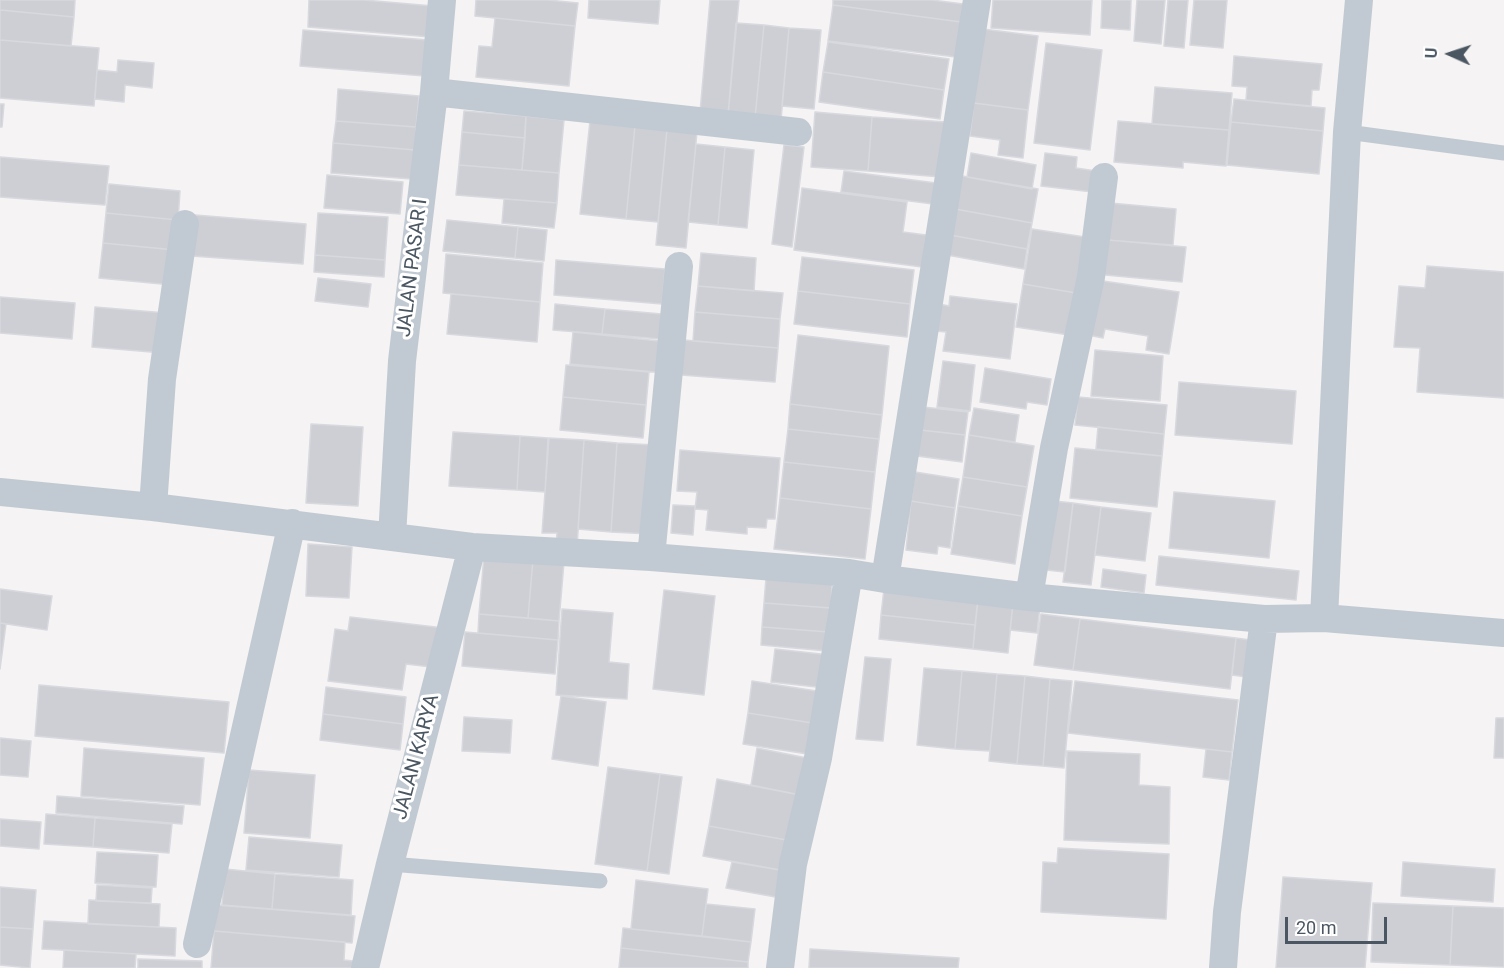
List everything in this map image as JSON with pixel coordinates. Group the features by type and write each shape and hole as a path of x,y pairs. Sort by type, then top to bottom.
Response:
{"street":[{"name":"JALAN PASAR I","path":"392,537 402,361 434,92 442,0"},
{"path":"885,579 977,0"},
{"path":"1324,618 1347,132 1359,0"},
{"path":"434,92 798,132"},
{"path":"1029,597 1054,448 1091,277 1104,177"},
{"path":"153,507 162,379 185,224"},
{"path":"651,556 679,266"},
{"path":"0,492 153,507 472,547 651,556 849,573 1029,597 1264,620 1324,618 1504,633"},
{"path":"197,944 292,524"},
{"name":"JALAN KARYA","path":"365,968 472,547"},
{"path":"780,968 793,864 818,758 849,573"},
{"path":"1223,968 1227,912 1264,620"}],"lane":[{"path":"1347,132 1504,153"},
{"path":"390,864 600,881"}],"building":[{"path":"0,0 75,0 74,17 0,10"},
{"path":"309,0 364,0 433,6 431,37 308,27"},
{"path":"476,0 548,0 578,3 575,26 475,16"},
{"path":"589,0 660,0 658,24 588,18"},
{"path":"710,0 739,0 728,115 700,112"},
{"path":"833,0 932,0 963,4 961,22 833,5"},
{"path":"993,0 1092,0 1090,35 991,28"},
{"path":"1102,0 1131,0 1130,30 1101,28"},
{"path":"1137,0 1165,0 1161,44 1134,41"},
{"path":"1168,0 1188,0 1184,48 1164,46"},
{"path":"1194,0 1227,0 1223,48 1190,45"},
{"path":"833,5 961,22 956,57 828,41"},
{"path":"0,10 74,17 71,46 0,40"},
{"path":"495,18 575,26 569,86 476,77 479,46 492,47"},
{"path":"736,23 764,25 755,118 728,115"},
{"path":"764,25 789,28 781,120 755,118"},
{"path":"789,28 821,30 814,109 782,106"},
{"path":"983,29 1038,36 1028,110 974,103"},
{"path":"303,30 428,40 425,76 300,66"},
{"path":"0,40 99,48 94,106 0,98"},
{"path":"828,42 949,59 944,90 823,72"},
{"path":"1046,43 1102,50 1090,150 1034,143"},
{"path":"1234,56 1322,64 1319,90 1312,90 1311,106 1246,100 1247,87 1232,86"},
{"path":"118,60 154,63 152,88 125,85 124,102 95,99 97,70 117,72"},
{"path":"823,72 944,90 940,119 819,102"},
{"path":"1155,87 1232,93 1229,130 1152,124"},
{"path":"338,89 419,96 416,127 336,121"},
{"path":"1234,99 1325,108 1323,131 1231,122"},
{"path":"974,103 1028,110 1023,158 998,155 1000,140 970,136"},
{"path":"0,104 4,104 2,127 0,127"},
{"path":"464,111 526,116 525,138 462,132"},
{"path":"815,112 872,117 868,171 811,167"},
{"path":"526,116 564,120 559,173 522,170"},
{"path":"872,117 946,122 941,177 868,171"},
{"path":"336,121 416,127 415,150 333,143"},
{"path":"590,121 635,126 626,219 580,214"},
{"path":"1118,121 1229,130 1226,166 1183,162 1183,168 1114,162"},
{"path":"1231,122 1323,131 1319,174 1227,165"},
{"path":"635,126 667,129 658,222 626,219"},
{"path":"667,129 697,132 686,248 656,245"},
{"path":"462,132 525,138 522,170 459,165"},
{"path":"333,143 415,150 412,179 331,173"},
{"path":"696,144 725,147 718,225 688,222"},
{"path":"784,145 804,147 792,247 772,244"},
{"path":"725,147 754,150 747,228 718,225"},
{"path":"971,153 1036,165 1032,189 967,177"},
{"path":"1045,153 1077,157 1076,168 1096,171 1093,192 1041,186"},
{"path":"0,157 109,166 105,205 0,197"},
{"path":"459,165 559,173 557,203 456,195"},
{"path":"844,171 936,183 933,204 841,192"},
{"path":"327,175 403,182 400,214 324,208"},
{"path":"962,176 1038,189 1032,223 955,209"},
{"path":"109,184 180,191 178,220 106,213"},
{"path":"802,188 907,202 903,232 926,235 922,267 794,250"},
{"path":"504,199 557,203 554,228 502,223"},
{"path":"1110,203 1176,209 1173,245 1107,240"},
{"path":"955,209 1032,223 1027,249 950,235"},
{"path":"106,213 178,220 175,250 103,243"},
{"path":"318,213 388,217 385,260 315,255"},
{"path":"195,215 306,224 303,264 192,256"},
{"path":"447,220 518,227 515,258 443,251"},
{"path":"518,227 547,230 544,261 515,258"},
{"path":"1032,229 1085,237 1076,293 1023,284"},
{"path":"950,235 1027,249 1024,269 947,255"},
{"path":"1097,239 1186,247 1182,282 1094,274"},
{"path":"103,243 175,250 172,285 99,278"},
{"path":"701,253 756,258 754,291 698,286"},
{"path":"446,254 543,263 540,302 443,293"},
{"path":"315,255 385,260 384,277 314,272"},
{"path":"802,257 914,270 910,304 798,291"},
{"path":"556,260 665,269 662,304 554,295"},
{"path":"1427,266 1504,272 1504,398 1417,392 1420,348 1394,347 1399,286 1425,288"},
{"path":"318,278 371,284 368,307 315,301"},
{"path":"1096,280 1179,292 1169,354 1146,350 1148,336 1105,329 1103,338 1088,335"},
{"path":"1023,284 1076,293 1069,335 1016,327"},
{"path":"698,286 783,293 780,319 695,312"},
{"path":"798,291 910,304 907,337 794,324"},
{"path":"451,294 540,302 537,342 447,334"},
{"path":"950,296 1017,304 1010,359 943,351 946,332 936,331 939,304 949,306"},
{"path":"0,297 75,303 72,339 0,333"},
{"path":"555,304 605,309 602,334 553,330"},
{"path":"95,307 166,313 163,353 92,347"},
{"path":"605,309 673,315 671,340 602,334"},
{"path":"695,312 780,319 778,348 693,341"},
{"path":"573,332 669,342 665,373 570,364"},
{"path":"798,335 889,346 882,415 790,404"},
{"path":"684,340 778,348 775,382 681,375"},
{"path":"1095,350 1163,356 1160,401 1091,396"},
{"path":"943,361 975,365 970,411 937,407"},
{"path":"566,365 649,372 646,405 563,397"},
{"path":"985,368 1051,379 1047,405 1027,402 1026,409 980,402"},
{"path":"1179,382 1296,391 1292,444 1175,435"},
{"path":"563,397 646,405 643,438 560,430"},
{"path":"1078,397 1167,405 1164,434 1075,425"},
{"path":"790,404 882,415 879,439 788,429"},
{"path":"923,407 968,412 965,435 920,430"},
{"path":"974,408 1019,415 1015,442 969,435"},
{"path":"311,424 363,427 358,506 306,503"},
{"path":"1098,427 1164,434 1162,456 1096,449"},
{"path":"788,429 879,439 875,472 784,462"},
{"path":"920,430 965,435 962,462 917,456"},
{"path":"453,432 520,436 517,490 449,486"},
{"path":"969,435 1034,446 1027,487 963,477"},
{"path":"520,436 548,438 545,492 517,490"},
{"path":"549,438 584,440 577,547 556,546 557,533 542,533"},
{"path":"584,440 617,443 611,532 578,529"},
{"path":"617,443 655,445 650,534 611,532"},
{"path":"1075,448 1162,456 1157,507 1070,498"},
{"path":"680,450 780,458 775,519 767,519 766,528 747,527 747,534 706,530 708,510 695,509 697,492 677,491"},
{"path":"784,462 875,472 871,509 780,498"},
{"path":"915,472 959,479 955,508 911,501"},
{"path":"963,477 1027,487 1022,516 958,506"},
{"path":"1174,492 1275,501 1269,558 1169,548"},
{"path":"780,498 871,509 865,559 774,549"},
{"path":"1045,500 1073,503 1065,572 1037,569"},
{"path":"911,501 955,508 950,548 938,546 937,554 906,550"},
{"path":"1073,503 1101,507 1091,585 1063,582"},
{"path":"673,505 695,506 693,535 671,533"},
{"path":"958,506 1022,516 1015,564 951,554"},
{"path":"1101,507 1151,513 1145,561 1095,555"},
{"path":"308,544 352,547 349,598 306,596"},
{"path":"484,556 533,559 528,618 479,614"},
{"path":"1159,556 1299,571 1296,600 1156,585"},
{"path":"533,559 564,562 559,621 528,618"},
{"path":"1103,569 1146,575 1144,593 1101,587"},
{"path":"766,578 832,583 831,608 764,603"},
{"path":"0,589 52,596 47,630 0,623"},
{"path":"884,589 978,599 975,625 881,615"},
{"path":"664,590 715,596 704,695 653,689"},
{"path":"978,599 1013,603 1008,653 973,649"},
{"path":"764,603 831,608 829,632 762,627"},
{"path":"1013,603 1040,606 1037,633 1010,630"},
{"path":"562,609 613,613 609,662 629,664 627,699 556,695"},
{"path":"479,614 559,621 558,640 478,633"},
{"path":"1041,614 1080,619 1073,670 1034,665"},
{"path":"881,615 975,625 973,649 879,639"},
{"path":"350,617 444,628 440,668 406,664 402,690 328,681 335,629 348,631"},
{"path":"1080,619 1236,638 1230,689 1073,670"},
{"path":"0,623 6,624 0,669"},
{"path":"762,627 829,632 827,651 761,645"},
{"path":"465,632 558,640 555,674 462,666"},
{"path":"1236,638 1257,641 1253,678 1232,675"},
{"path":"775,649 830,655 826,688 771,682"},
{"path":"865,657 891,659 883,741 856,739"},
{"path":"924,668 962,671 955,749 917,745"},
{"path":"962,671 997,674 990,751 955,749"},
{"path":"997,674 1025,676 1017,764 989,761"},
{"path":"1025,676 1050,679 1043,766 1017,764"},
{"path":"1050,679 1072,681 1064,768 1043,766"},
{"path":"752,681 823,692 819,724 748,713"},
{"path":"1075,681 1238,700 1232,752 1068,733"},
{"path":"39,685 229,702 224,753 35,736"},
{"path":"326,687 406,697 403,724 323,714"},
{"path":"561,696 606,702 598,766 552,759"},
{"path":"748,713 819,724 814,755 743,744"},
{"path":"323,714 403,724 400,750 320,740"},
{"path":"464,717 512,720 510,753 462,751"},
{"path":"1496,718 1504,718 1504,758 1494,758"},
{"path":"0,738 31,741 28,777 0,775"},
{"path":"84,748 204,758 200,805 81,796"},
{"path":"757,748 807,758 800,795 751,785"},
{"path":"1206,749 1232,752 1229,780 1203,777"},
{"path":"1067,751 1140,754 1139,785 1170,787 1169,844 1064,840"},
{"path":"608,767 660,774 647,871 595,864"},
{"path":"249,770 315,775 310,838 244,833"},
{"path":"660,774 682,777 669,874 647,871"},
{"path":"717,779 800,795 792,841 709,826"},
{"path":"57,796 184,806 182,824 56,813"},
{"path":"46,814 95,818 93,847 44,844"},
{"path":"95,818 172,824 169,853 93,847"},
{"path":"0,819 41,822 39,849 0,846"},
{"path":"709,826 792,841 786,871 703,856"},
{"path":"249,837 342,845 339,877 246,870"},
{"path":"1058,848 1169,854 1166,919 1041,912 1043,862 1057,863"},
{"path":"97,852 158,855 156,887 95,883"},
{"path":"732,862 786,871 781,898 726,888"},
{"path":"1403,862 1495,869 1493,902 1401,896"},
{"path":"225,869 275,874 272,909 222,905"},
{"path":"275,874 353,880 351,915 272,909"},
{"path":"1283,877 1372,883 1365,968 1276,968"},
{"path":"636,880 708,889 702,936 631,929"},
{"path":"97,885 152,888 151,903 96,901"},
{"path":"0,887 36,890 33,929 0,927"},
{"path":"89,900 160,904 159,927 88,924"},
{"path":"1373,903 1453,906 1450,965 1371,962"},
{"path":"706,904 755,909 751,942 702,936"},
{"path":"216,905 355,916 352,943 214,931"},
{"path":"1453,906 1504,908 1504,967 1450,965"},
{"path":"44,921 176,928 175,956 42,949"},
{"path":"0,927 33,929 30,968 0,965"},
{"path":"623,928 751,942 748,962 621,948"},
{"path":"214,931 345,942 344,960 353,961 352,968 211,968"},
{"path":"621,948 748,962 748,968 619,968"},
{"path":"810,949 959,958 958,968 809,968"},
{"path":"64,950 136,954 135,968 63,968"},
{"path":"138,959 202,961 202,968 138,968"}]}
